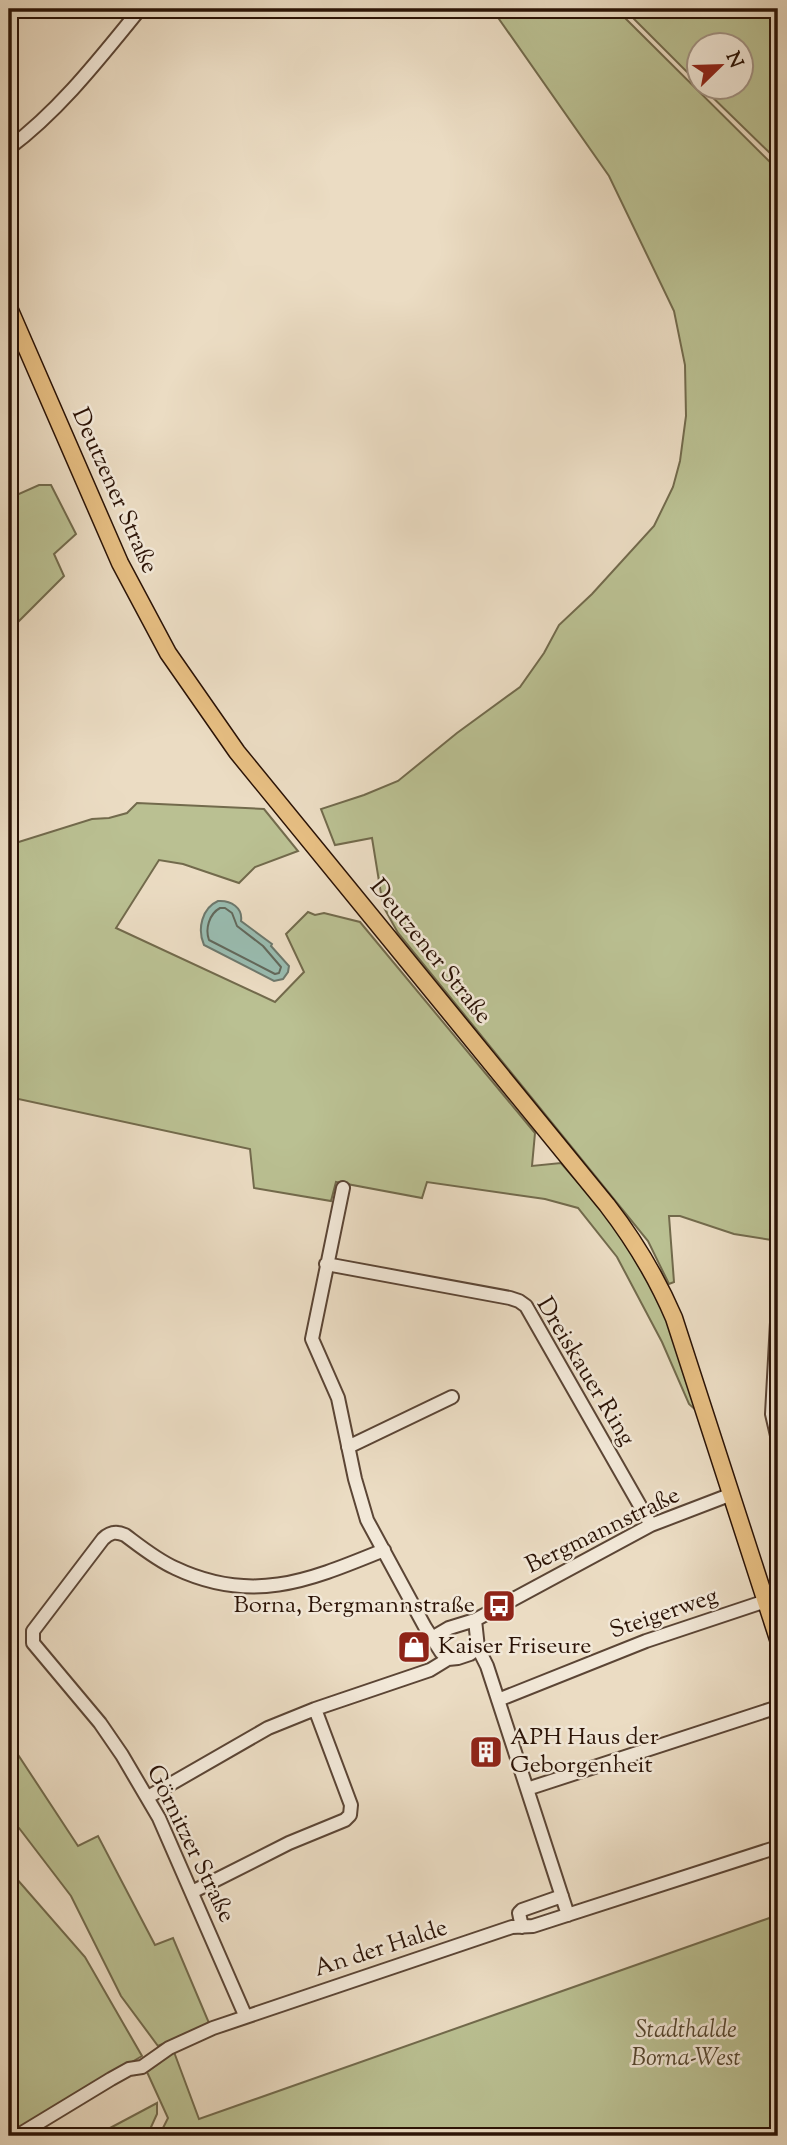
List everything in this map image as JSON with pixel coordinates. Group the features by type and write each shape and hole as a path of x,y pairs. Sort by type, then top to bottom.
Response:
{"main road":[{"name":"Deutzener Straße","path":"9,308 120,563 168,653 237,752 607,1205 640,1251 674,1318 778,1639"}],"street":[{"path":"9,148 60,102 141,9"},
{"path":"343,1188 312,1339 338,1398 363,1511 432,1638 448,1659"},
{"name":"Dreiskauer Ring","path":"326,1264 510,1298 526,1306 651,1525"},
{"path":"778,1304 772,1414 778,1440"},
{"path":"348,1447 452,1397"},
{"name":"Bergmannstraße","path":"432,1638 449,1628 475,1620 651,1525 732,1494"},
{"name":"Görnitzer Straße","path":"245,2015 148,1797 100,1723 33,1643 33,1631 109,1534 120,1534 173,1568 214,1581 250,1587 272,1587 304,1581 384,1550"},
{"name":"Steigerweg","path":"498,1700 646,1642 766,1601"},
{"path":"475,1620 478,1648 498,1700 568,1915"},
{"path":"148,1797 268,1728 430,1670 448,1659 470,1654 478,1648"},
{"path":"527,1788 778,1707"},
{"path":"192,1892 289,1843 345,1820 350,1815 351,1805 315,1709"},
{"name":"An der Halde","path":"17,2136 111,2079 130,2069 142,2067 169,2048 245,2015 501,1931 533,1926 778,1847"},
{"path":"522,1927 519,1916 522,1910 562,1896"}],"green space":[{"path":"492,9 616,9 686,79 686,102 710,102 778,170 778,1241 734,1234 680,1216 669,1216 674,1282 669,1284 648,1241 398,933 383,906 372,838 335,845 321,809 398,781 520,687 544,653 559,625 592,594 654,526 673,487 680,461 686,416 685,365 674,311 609,176"},
{"path":"624,9 778,9 778,161 717,102 756,102 756,32 686,32 686,71"},
{"path":"39,485 51,485 76,534 54,554 64,576 9,631 9,513 16,509 12,497"},
{"path":"137,803 264,809 298,851 255,867 239,883 183,864 159,860 116,928 275,1002 304,972 286,934 308,912 360,922 535,1133 532,1166 561,1163 632,1247 665,1310 699,1413 689,1404 662,1342 617,1257 578,1208 545,1199 427,1182 422,1198 336,1182 331,1201 254,1188 250,1149 9,1097 9,845 92,819 127,813"},
{"path":"9,1741 78,1846 98,1836 155,1945 173,1938 209,2023 158,2046 121,1996 71,1896 19,1828 9,1824"},
{"path":"9,1870 85,1957 142,2056 11,2136 9,2136"},
{"name":"Stadthalde Borna-West","path":"778,1915 778,2136 159,2136 168,2118 147,2072 174,2052 199,2119"},
{"path":"157,2103 157,2114 147,2136 95,2136"}],"water":[{"path":"218,901 235,906 240,912 241,921 272,944 289,966 283,979 274,981 204,945 202,920 208,909"}],"place":[{"name":"Borna, Bergmannstraße","path":"499,1606"},
{"name":"Kaiser Friseure","path":"414,1647"},
{"name":"APH Haus der Geborgenheit","path":"486,1752"}]}
